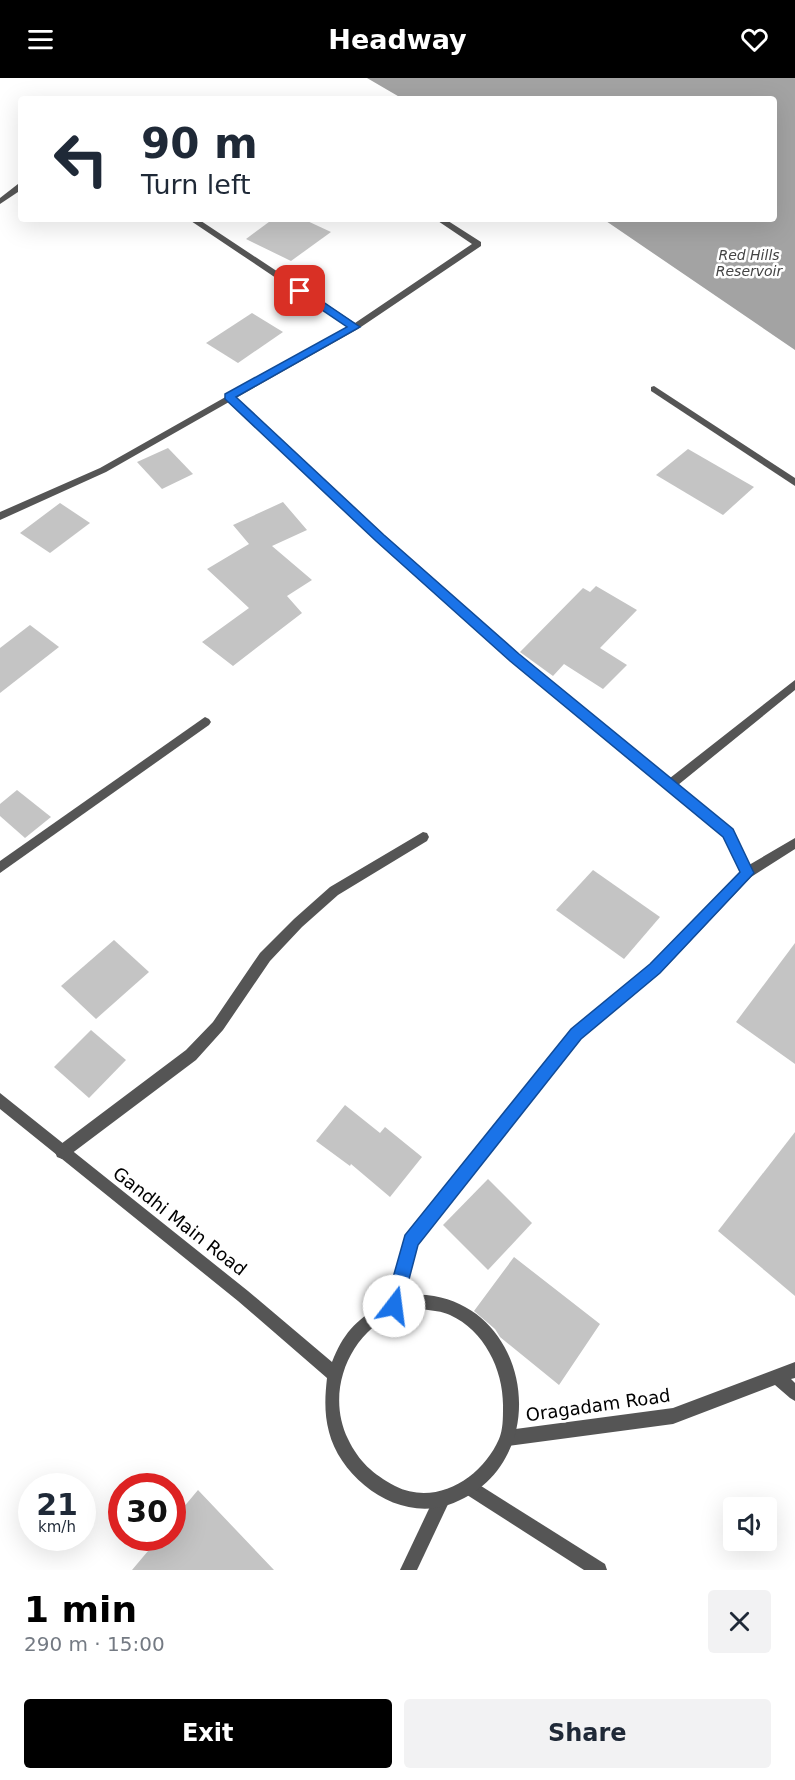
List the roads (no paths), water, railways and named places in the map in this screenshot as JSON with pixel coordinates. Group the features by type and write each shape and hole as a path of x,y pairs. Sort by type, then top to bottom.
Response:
{"street":[{"path":"0,202 18,188"},
{"path":"197,222 355,327"},
{"path":"0,516 103,470 355,327 478,244 444,222"},
{"path":"654,389 795,483"},
{"path":"229,397 380,538 514,657 728,833 747,873"},
{"path":"670,785 795,684"},
{"path":"0,868 205,722"},
{"path":"62,1152 191,1055 218,1026 265,957 305,916 334,891 423,837"},
{"path":"394,1306 411,1241 576,1034 655,969 747,873 795,843"},
{"name":"Gandhi Main Road","path":"0,1100 243,1296 334,1374"},
{"name":"Oragadam Road","path":"423,1302 451,1308 476,1322 496,1345 508,1374 512,1405 508,1438 493,1466 470,1487 442,1500 412,1501 381,1491 356,1470 338,1441 331,1407 334,1374 346,1344 367,1320 394,1306 423,1302"},
{"name":"Oragadam Road","path":"508,1438 673,1416 795,1370"},
{"path":"777,1377 795,1393"},
{"path":"470,1487 599,1570"},
{"path":"408,1570 442,1500"}],"water":[{"name":"Red Hills Reservoir","path":"367,78 795,78 795,350 607,222 777,222 777,96 398,96"}]}
